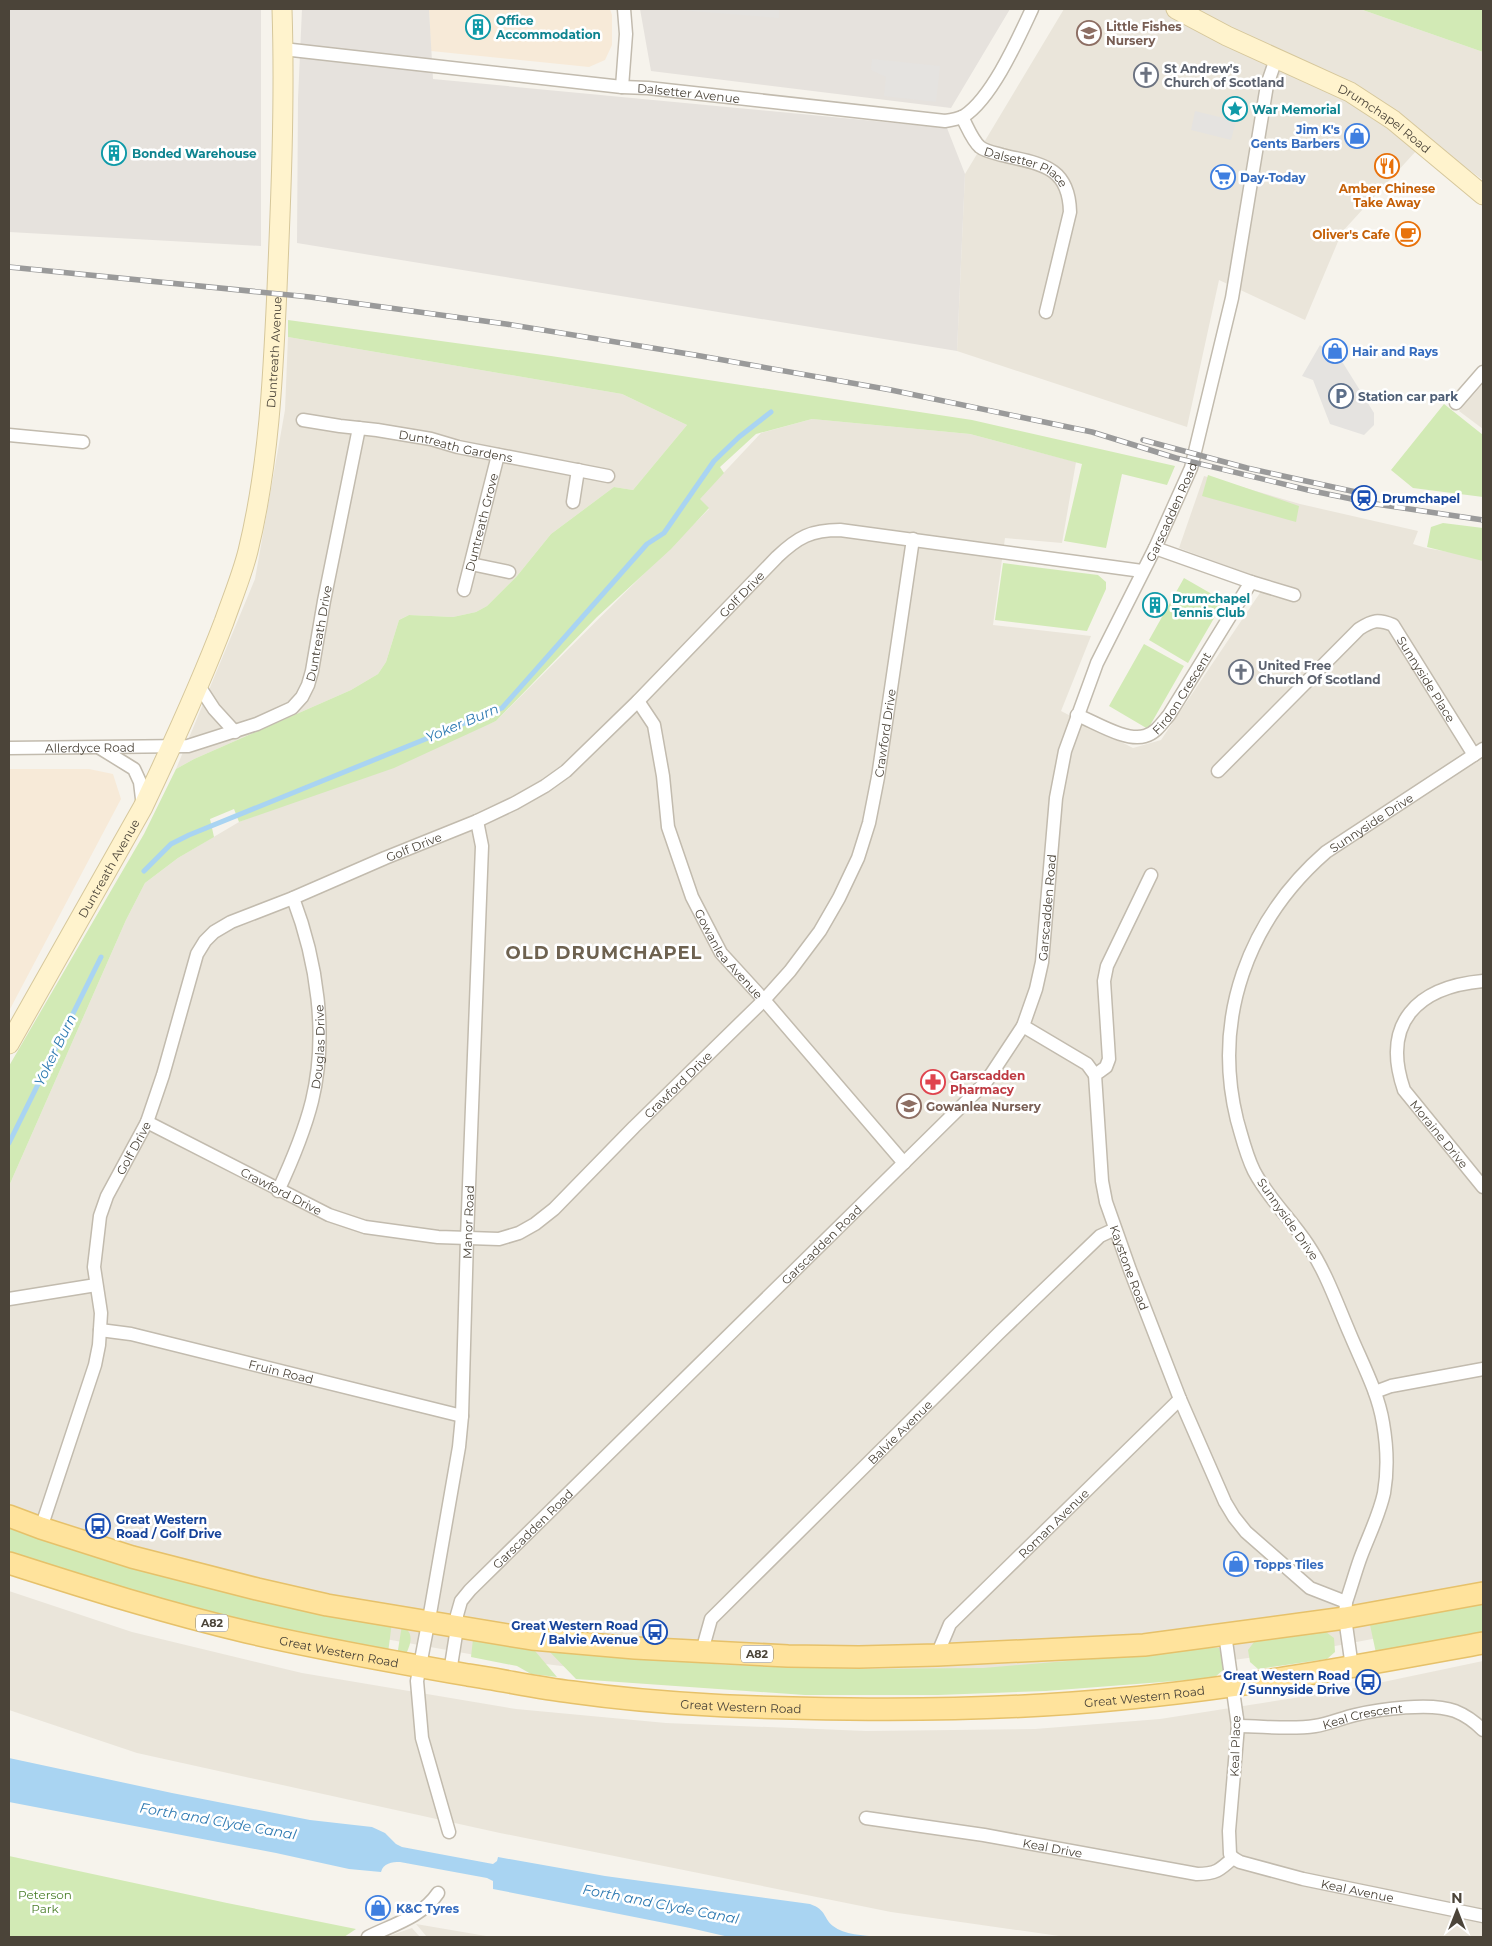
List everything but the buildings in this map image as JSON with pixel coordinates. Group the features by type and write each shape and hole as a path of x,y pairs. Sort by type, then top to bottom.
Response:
{"main road":[{"name":"A82","path":"9,1516 132,1557 327,1605 532,1639 582,1644 788,1656 937,1655 1144,1645 1226,1634 1345,1610 1483,1593"},
{"name":"Great Western Road","path":"9,1563 134,1602 244,1631 317,1647 571,1692 702,1704 772,1708 959,1709 1116,1700 1233,1686 1483,1643"}],"street":[{"name":"Duntreath Avenue","path":"9,1044 143,807 199,686 247,554 260,492 272,386 279,243 283,49 282,9"},
{"path":"622,88 626,34 624,9"},
{"path":"962,117 976,104 1006,63 1032,9"},
{"path":"1176,9 1276,59"},
{"name":"Dalsetter Avenue","path":"283,49 622,88 648,88 945,121 962,117"},
{"name":"Drumchapel Road","path":"1276,59 1350,92 1392,120 1483,195"},
{"name":"Garscadden Road","path":"450,1672 457,1628 456,1616 461,1601 470,1590 986,1082 1023,1026 1036,989 1042,962 1056,798 1065,751 1097,662 1155,548 1191,468 1232,298 1267,85 1276,59"},
{"name":"Dalsetter Place","path":"962,117 980,147 993,153 1043,165 1055,172 1065,185 1070,199 1070,212 1046,312"},
{"path":"1456,403 1483,372"},
{"name":"Duntreath Gardens","path":"303,420 431,439 458,447 608,476"},
{"name":"Duntreath Drive","path":"172,747 188,746 234,732 285,712 292,708 302,697 308,685 359,428"},
{"path":"9,435 83,442"},
{"name":"Duntreath Grove","path":"464,590 498,455"},
{"path":"573,502 578,470"},
{"name":"Golf Drive","path":"41,1528 95,1365 101,1313 94,1267 100,1216 107,1196 147,1122 163,1075 197,954 205,941 214,932 231,922 478,820 515,803 566,771 638,701 783,552 802,536 825,530 840,530 1142,571"},
{"name":"Crawford Drive","path":"147,1122 278,1191 329,1215 365,1227 467,1238 500,1239 520,1233 554,1209 634,1127 764,1000 790,971 820,931 839,898 858,858 869,823 878,777 912,539"},
{"path":"1155,548 1294,595"},
{"path":"471,564 509,572"},
{"name":"Firdon Crescent","path":"1077,715 1122,734 1136,737 1146,736 1158,729 1169,715 1251,582"},
{"name":"Sunnyside Place","path":"1218,771 1359,629 1370,622 1383,621 1393,625 1479,752"},
{"path":"199,686 214,709 234,732"},
{"name":"Gowanlea Avenue","path":"638,701 654,725 663,776 668,827 692,897 721,953 764,1000 904,1163"},
{"name":"Allerdyce Road","path":"9,748 172,747"},
{"path":"100,748 134,768 140,782 143,807"},
{"name":"Sunnyside Drive","path":"1352,1667 1345,1610 1384,1494 1387,1470 1383,1422 1375,1392 1321,1267 1307,1243 1264,1189 1253,1169 1245,1148 1234,1106 1230,1081 1229,1040 1243,970 1262,931 1282,899 1304,872 1326,852 1479,752"},
{"name":"Manor Road","path":"449,1832 422,1738 417,1681 459,1447 462,1416 482,846 478,820"},
{"path":"1023,1026 1087,1064 1095,1075 1106,1066 1109,1059 1104,981 1107,966 1151,875"},
{"name":"Douglas Drive","path":"278,1191 295,1154 312,1099 318,1045 316,986 311,954 293,898"},
{"name":"Moraine Drive","path":"1483,982 1450,987 1433,993 1421,1001 1411,1011 1404,1023 1399,1036 1397,1055 1398,1073 1404,1090 1483,1187"},
{"name":"Kaystone Road","path":"1095,1075 1102,1181 1106,1202 1180,1399 1225,1502 1246,1532 1310,1588 1345,1610"},
{"name":"Balvie Avenue","path":"702,1651 711,1619 1100,1236 1115,1229"},
{"path":"9,1300 96,1285"},
{"name":"Fruin Road","path":"100,1330 131,1334 462,1416"},
{"path":"1375,1392 1390,1386 1483,1369"},
{"name":"Roman Avenue","path":"937,1655 950,1624 1180,1399"},
{"name":"Keal Place","path":"1226,1634 1238,1726 1229,1831 1230,1854 1233,1858"},
{"name":"Keal Crescent","path":"1238,1726 1314,1726 1382,1710 1433,1707 1447,1708 1463,1714 1483,1730"},
{"name":"Keal Drive","path":"866,1818 984,1835 1197,1874 1211,1874 1220,1870 1233,1858"},
{"name":"Keal Avenue","path":"1233,1858 1240,1862 1303,1879 1483,1916"},
{"path":"368,1937 420,1912 432,1902 438,1893"}],"shaded area":[{"name":"Bonded Warehouse","path":"9,9 261,9 261,246 9,232"},
{"path":"302,9 429,9 433,79 947,128 965,174 957,351 297,243 298,99"},
{"path":"429,9 610,9 612,15 612,45 605,60 589,67 431,51"},
{"path":"640,9 1010,9 951,108 651,71"},
{"path":"779,9 779,18 679,10"},
{"path":"1064,9 1360,9 1483,52 1483,180 1427,139 1342,232 1305,320 1219,280 1187,427 957,351 965,174"},
{"path":"872,59 940,66 936,102 884,96 886,77 871,70"},
{"path":"1195,111 1236,121 1231,140 1191,130"},
{"path":"288,337 622,394 687,425 633,490 614,487 551,534 517,576 487,606 476,612 453,617 409,615 399,620 386,662 378,674 351,690 194,759 176,769 255,579 285,410"},
{"name":"Station car park","path":"1320,345 1343,363 1374,413 1374,425 1364,435 1330,424 1313,380 1302,376"},
{"path":"1483,384 1483,429 1459,411"},
{"path":"812,419 970,434 1076,462 1062,543 1005,538 993,625 1091,636 1061,711 1133,748 1161,740 1268,581 1179,548 1204,476 1300,504 1418,531 1413,544 1483,558 1483,1618 1330,1647 1174,1668 609,1672 475,1655 335,1630 9,1540 9,1186 126,920 145,883 178,858 239,822 496,721 709,509 699,499 761,433"},
{"path":"9,769 89,769 113,774 121,799 9,1011"},
{"path":"9,1591 132,1632 302,1673 516,1709 666,1723 866,1731 1035,1729 1160,1719 1345,1690 1483,1661 1483,1937 1066,1937 891,1912 500,1833 137,1753 9,1710"},
{"path":"416,1924 492,1937 427,1937"},
{"path":"412,1928 420,1937 386,1937"}],"green space":[{"path":"1360,9 1483,9 1483,52"},
{"path":"288,320 551,356 972,420 1175,466 1167,485 1122,474 1106,548 1064,541 1082,464 970,434 812,419 756,434 720,467 724,473 700,499 709,508 671,549 597,617 496,721 394,768 239,822 234,809 210,819 214,837 178,858 145,883 126,920 9,1186 9,1066 144,834 176,769 194,759 351,690 378,674 386,662 399,620 409,615 453,617 476,612 487,606 517,576 551,534 614,487 633,490 687,425 622,394 288,337"},
{"path":"1444,404 1483,435 1483,497 1413,488 1391,470"},
{"path":"1208,475 1299,506 1296,522 1202,496"},
{"path":"1443,523 1483,528 1483,561 1427,547 1431,527"},
{"path":"1003,563 1098,575 1106,582 1106,589 1087,631 995,620"},
{"path":"1184,578 1224,601 1188,663 1149,640"},
{"path":"1144,644 1184,666 1148,729 1109,706"},
{"path":"9,1525 392,1622 388,1653 266,1627 137,1594 9,1554"},
{"path":"1483,1604 1483,1632 1376,1653 1370,1625"},
{"path":"402,1625 410,1634 411,1640 407,1652 397,1656"},
{"path":"1326,1632 1334,1638 1335,1652 1327,1659 1258,1669 1250,1662 1248,1650 1254,1642"},
{"path":"473,1639 530,1645 557,1677 531,1674 517,1666 471,1657"},
{"path":"1202,1647 1219,1648 1223,1661 1223,1670 1214,1678 1046,1691 938,1695 805,1695 576,1679 547,1649 726,1665 862,1669 983,1668 1152,1654"},
{"name":"Peterson Park","path":"9,1856 356,1929 344,1937 9,1937"}],"water":[{"name":"Forth and Clyde Canal","path":"9,1758 310,1820 372,1827 385,1833 402,1847 493,1864 497,1861 498,1857 605,1876 810,1904 822,1911 830,1923 838,1929 854,1934 877,1937 729,1937 493,1889 493,1881 487,1878 400,1862 386,1865 381,1872 349,1869 276,1853 9,1802"}],"waterway":[{"name":"Yoker Burn","path":"144,871 171,844 189,835 502,708 647,544 664,533 714,461 739,437 771,412"},
{"name":"Yoker Burn","path":"9,1143 101,957"}],"railway":[{"path":"9,267 310,297 506,324 695,355 891,390 1092,432 1176,458 1308,490 1376,504 1483,520"},
{"path":"1143,440 1247,468 1374,496"}],"place":[{"name":"Office Accommodation","path":"478,27"},
{"name":"Little Fishes Nursery","path":"1089,33"},
{"name":"St Andrew's Church of Scotland","path":"1146,75"},
{"name":"War Memorial","path":"1235,109"},
{"name":"Jim K's Gents Barbers","path":"1357,136"},
{"name":"Bonded Warehouse","path":"114,153"},
{"name":"Amber Chinese Take Away","path":"1387,166"},
{"name":"Day-Today","path":"1223,177"},
{"name":"Oliver's Cafe","path":"1408,234"},
{"name":"Hair and Rays","path":"1335,351"},
{"name":"Station car park","path":"1341,396"},
{"name":"Drumchapel","path":"1364,498"},
{"name":"Drumchapel Tennis Club","path":"1155,605"},
{"name":"United Free Church Of Scotland","path":"1241,672"},
{"name":"Garscadden Pharmacy","path":"933,1082"},
{"name":"Gowanlea Nursery","path":"909,1106"},
{"name":"Great Western Road / Golf Drive","path":"98,1526"},
{"name":"Topps Tiles","path":"1236,1564"},
{"name":"Great Western Road / Balvie Avenue","path":"655,1632"},
{"name":"Great Western Road / Sunnyside Drive","path":"1368,1682"},
{"name":"K&C Tyres","path":"378,1908"}],"district":[{"name":"OLD DRUMCHAPEL","path":"604,953"}]}
